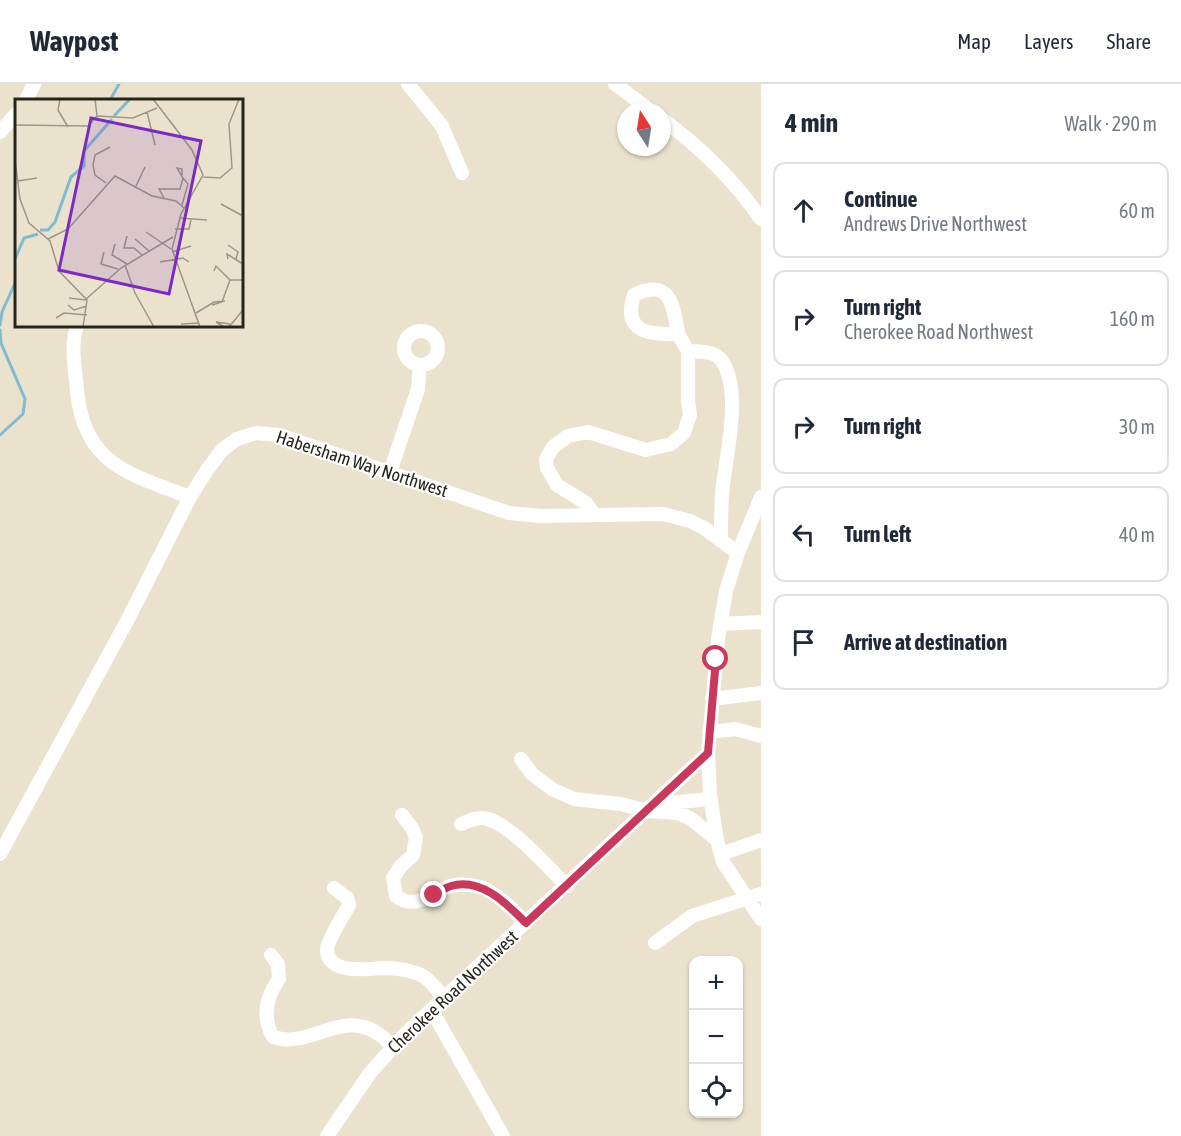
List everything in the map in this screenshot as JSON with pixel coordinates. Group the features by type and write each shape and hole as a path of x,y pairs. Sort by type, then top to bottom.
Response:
{"street":[{"path":"26,99 34,84"},
{"path":"408,84 442,126 462,173"},
{"path":"615,84 639,102"},
{"path":"0,132 15,115"},
{"path":"671,126 709,158 761,219"},
{"path":"78,327 73,346 77,396 82,421 96,447 118,467 137,477 190,497"},
{"path":"594,514 586,503 557,485 547,468 546,459 553,447 568,436 588,432 646,450 671,444 684,433 690,415 688,351 678,334"},
{"path":"688,351 714,353 722,361 732,388 730,443 722,493 721,541"},
{"path":"390,472 418,389 420,365"},
{"name":"Habersham Way Northwest","path":"0,854 127,621 190,497 222,450 237,439 256,433 279,435 509,513 540,516 650,512 676,516 704,528 738,553"},
{"path":"761,497 738,553 726,591 720,624 708,753 710,795 723,862 755,897 761,919"},
{"path":"720,624 761,622"},
{"path":"712,699 761,693"},
{"path":"709,732 735,729 761,736"},
{"name":"Cherokee Road Northwest","path":"327,1136 370,1073 393,1047 431,1009 567,886 708,753"},
{"path":"521,759 532,774 552,789 574,799 621,804 654,804 710,795"},
{"path":"654,804 684,815 717,840"},
{"path":"402,815 416,838 413,855 401,866 393,878 396,896 404,902 416,902 451,886 465,885 486,889 507,904 526,923"},
{"path":"461,824 477,818 488,819 512,834 567,886"},
{"path":"721,854 761,840"},
{"path":"334,888 347,898 349,905 329,941 327,951 331,960 343,968 355,970 387,968 416,973 424,976 444,998"},
{"path":"655,943 692,916 755,897"},
{"path":"271,955 278,964 279,979 270,991 266,1012 273,1037 294,1039 328,1029 359,1025 379,1035 393,1047"},
{"path":"431,1009 503,1136"}],"waterway":[{"path":"111,99 119,84"},
{"path":"0,325 2,312 15,283"},
{"path":"0,330 1,343 25,399 23,414 0,435"}],"route":[{"path":"434,895 451,886 465,885 486,889 507,904 526,923 708,753 716,659"}]}
